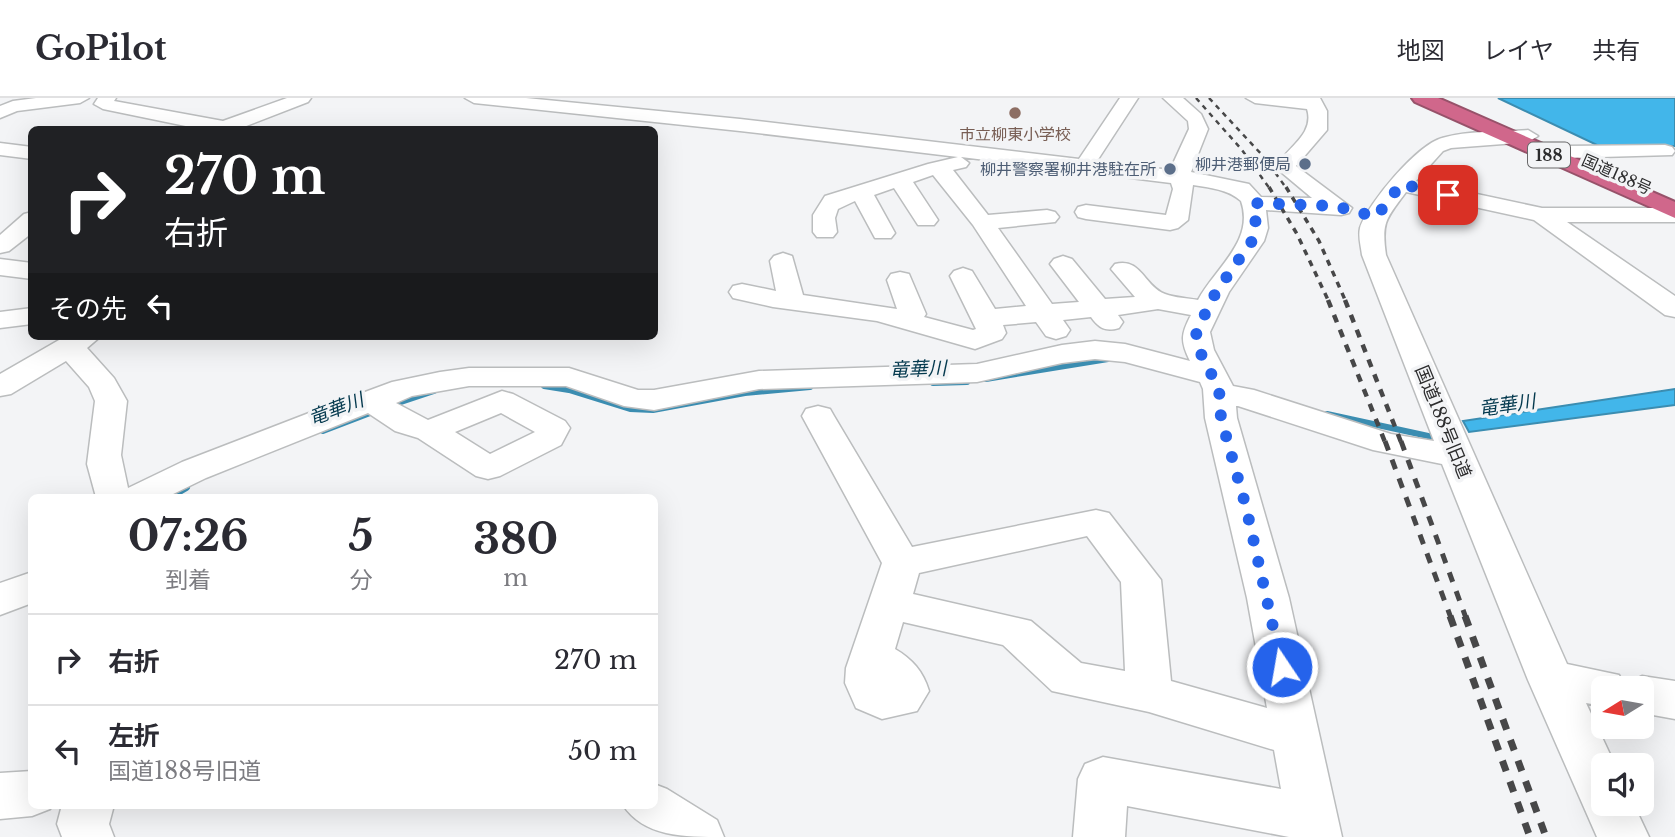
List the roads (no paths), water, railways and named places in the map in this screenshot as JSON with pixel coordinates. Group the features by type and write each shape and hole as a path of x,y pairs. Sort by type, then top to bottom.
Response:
{"highway":[{"name":"国道188号","path":"1422,98 1565,152 1675,200"},
{"name":"国道188号","path":"1443,98 1675,213"}],"street":[{"path":"0,113 13,106 80,98"},
{"path":"107,98 103,104 208,126"},
{"path":"250,98 296,101"},
{"path":"474,98 995,154 1179,177 1241,188 1254,203 1256,228 1252,241 1233,265 1196,332 1197,342 1217,385 1221,418 1268,598 1315,828 1103,779 1099,837"},
{"path":"1085,165 1129,98"},
{"path":"1086,212 1170,223 1176,220 1184,189 1179,177 1189,148 1198,134 1198,124 1187,110 1172,98"},
{"path":"1255,98 1312,101 1320,118 1317,132 1285,167 1311,188 1376,217 1401,184 1436,147 1448,142 1518,136"},
{"path":"226,126 296,101"},
{"path":"620,126 650,117"},
{"path":"0,149 28,152"},
{"path":"1624,151 1665,173"},
{"path":"1565,152 1665,151"},
{"path":"825,232 822,219 824,210 833,201 935,168 981,160 995,154"},
{"path":"935,168 944,173 982,222 1073,352"},
{"path":"897,180 904,185 926,220"},
{"path":"1401,184 1542,215 1675,213"},
{"path":"858,192 864,196 883,233"},
{"path":"1254,203 1341,202"},
{"path":"1542,215 1675,309"},
{"name":"国道188号旧道","path":"1376,217 1371,232 1374,255 1551,680 1591,768"},
{"path":"982,222 1047,218"},
{"path":"0,246 28,223"},
{"path":"783,261 791,301"},
{"path":"1063,264 1119,336"},
{"path":"0,267 28,270"},
{"path":"1124,268 1147,294 1156,300 1206,310"},
{"path":"742,292 791,301 848,296 908,321 975,340 992,333 963,276"},
{"path":"900,280 912,314 908,321"},
{"path":"986,318 1146,304 1156,300"},
{"path":"0,320 28,317"},
{"path":"0,387 78,342 110,395 112,406 105,441 104,465 106,483 112,494"},
{"path":"144,494 194,470 371,401 403,389 440,381 468,377 569,377 635,399 653,400 759,380 977,373 1073,352 1111,351 1385,443 1457,456"},
{"path":"371,401 407,424 430,431"},
{"path":"818,416 902,563 871,657"},
{"path":"902,563 1096,522 1141,580 1149,694"},
{"path":"0,600 28,588"},
{"path":"890,604 1016,632 1068,678 1149,694 1296,736"},
{"path":"1551,680 1591,686"},
{"path":"1654,697 1675,701"},
{"path":"0,796 28,793"},
{"path":"87,809 83,824 88,837"},
{"path":"655,809 698,837"},
{"path":"1613,816 1623,837"}],"water":[{"path":"1498,98 1675,98 1675,146 1599,146"},
{"path":"1675,389 1675,405 1469,432 1463,421"}],"waterway":[{"name":"竜華川","path":"986,379 1108,359"},
{"name":"竜華川","path":"933,383 967,382"},
{"name":"竜華川","path":"544,386 569,390 630,409 653,410 745,393 810,387"},
{"name":"竜華川","path":"389,406 434,391"},
{"name":"竜華川","path":"323,431 378,410"},
{"name":"竜華川","path":"1327,414 1442,439"},
{"name":"竜華川","path":"174,494 186,487"}],"railway":[{"path":"1196,98 1242,150 1270,189"},
{"path":"1209,98 1263,156 1287,189"},
{"path":"1269,187 1297,234 1329,302"},
{"path":"1286,187 1319,241 1346,302"},
{"path":"1328,300 1385,442"},
{"path":"1345,300 1401,442"},
{"path":"1385,441 1451,618"},
{"path":"1401,441 1466,618"},
{"path":"1450,616 1530,837"},
{"path":"1465,616 1546,837"}],"place":[{"name":"市立柳東小学校","path":"1015,113"},
{"name":"柳井港郵便局","path":"1305,164"},
{"name":"柳井警察署柳井港駐在所","path":"1170,169"}]}
